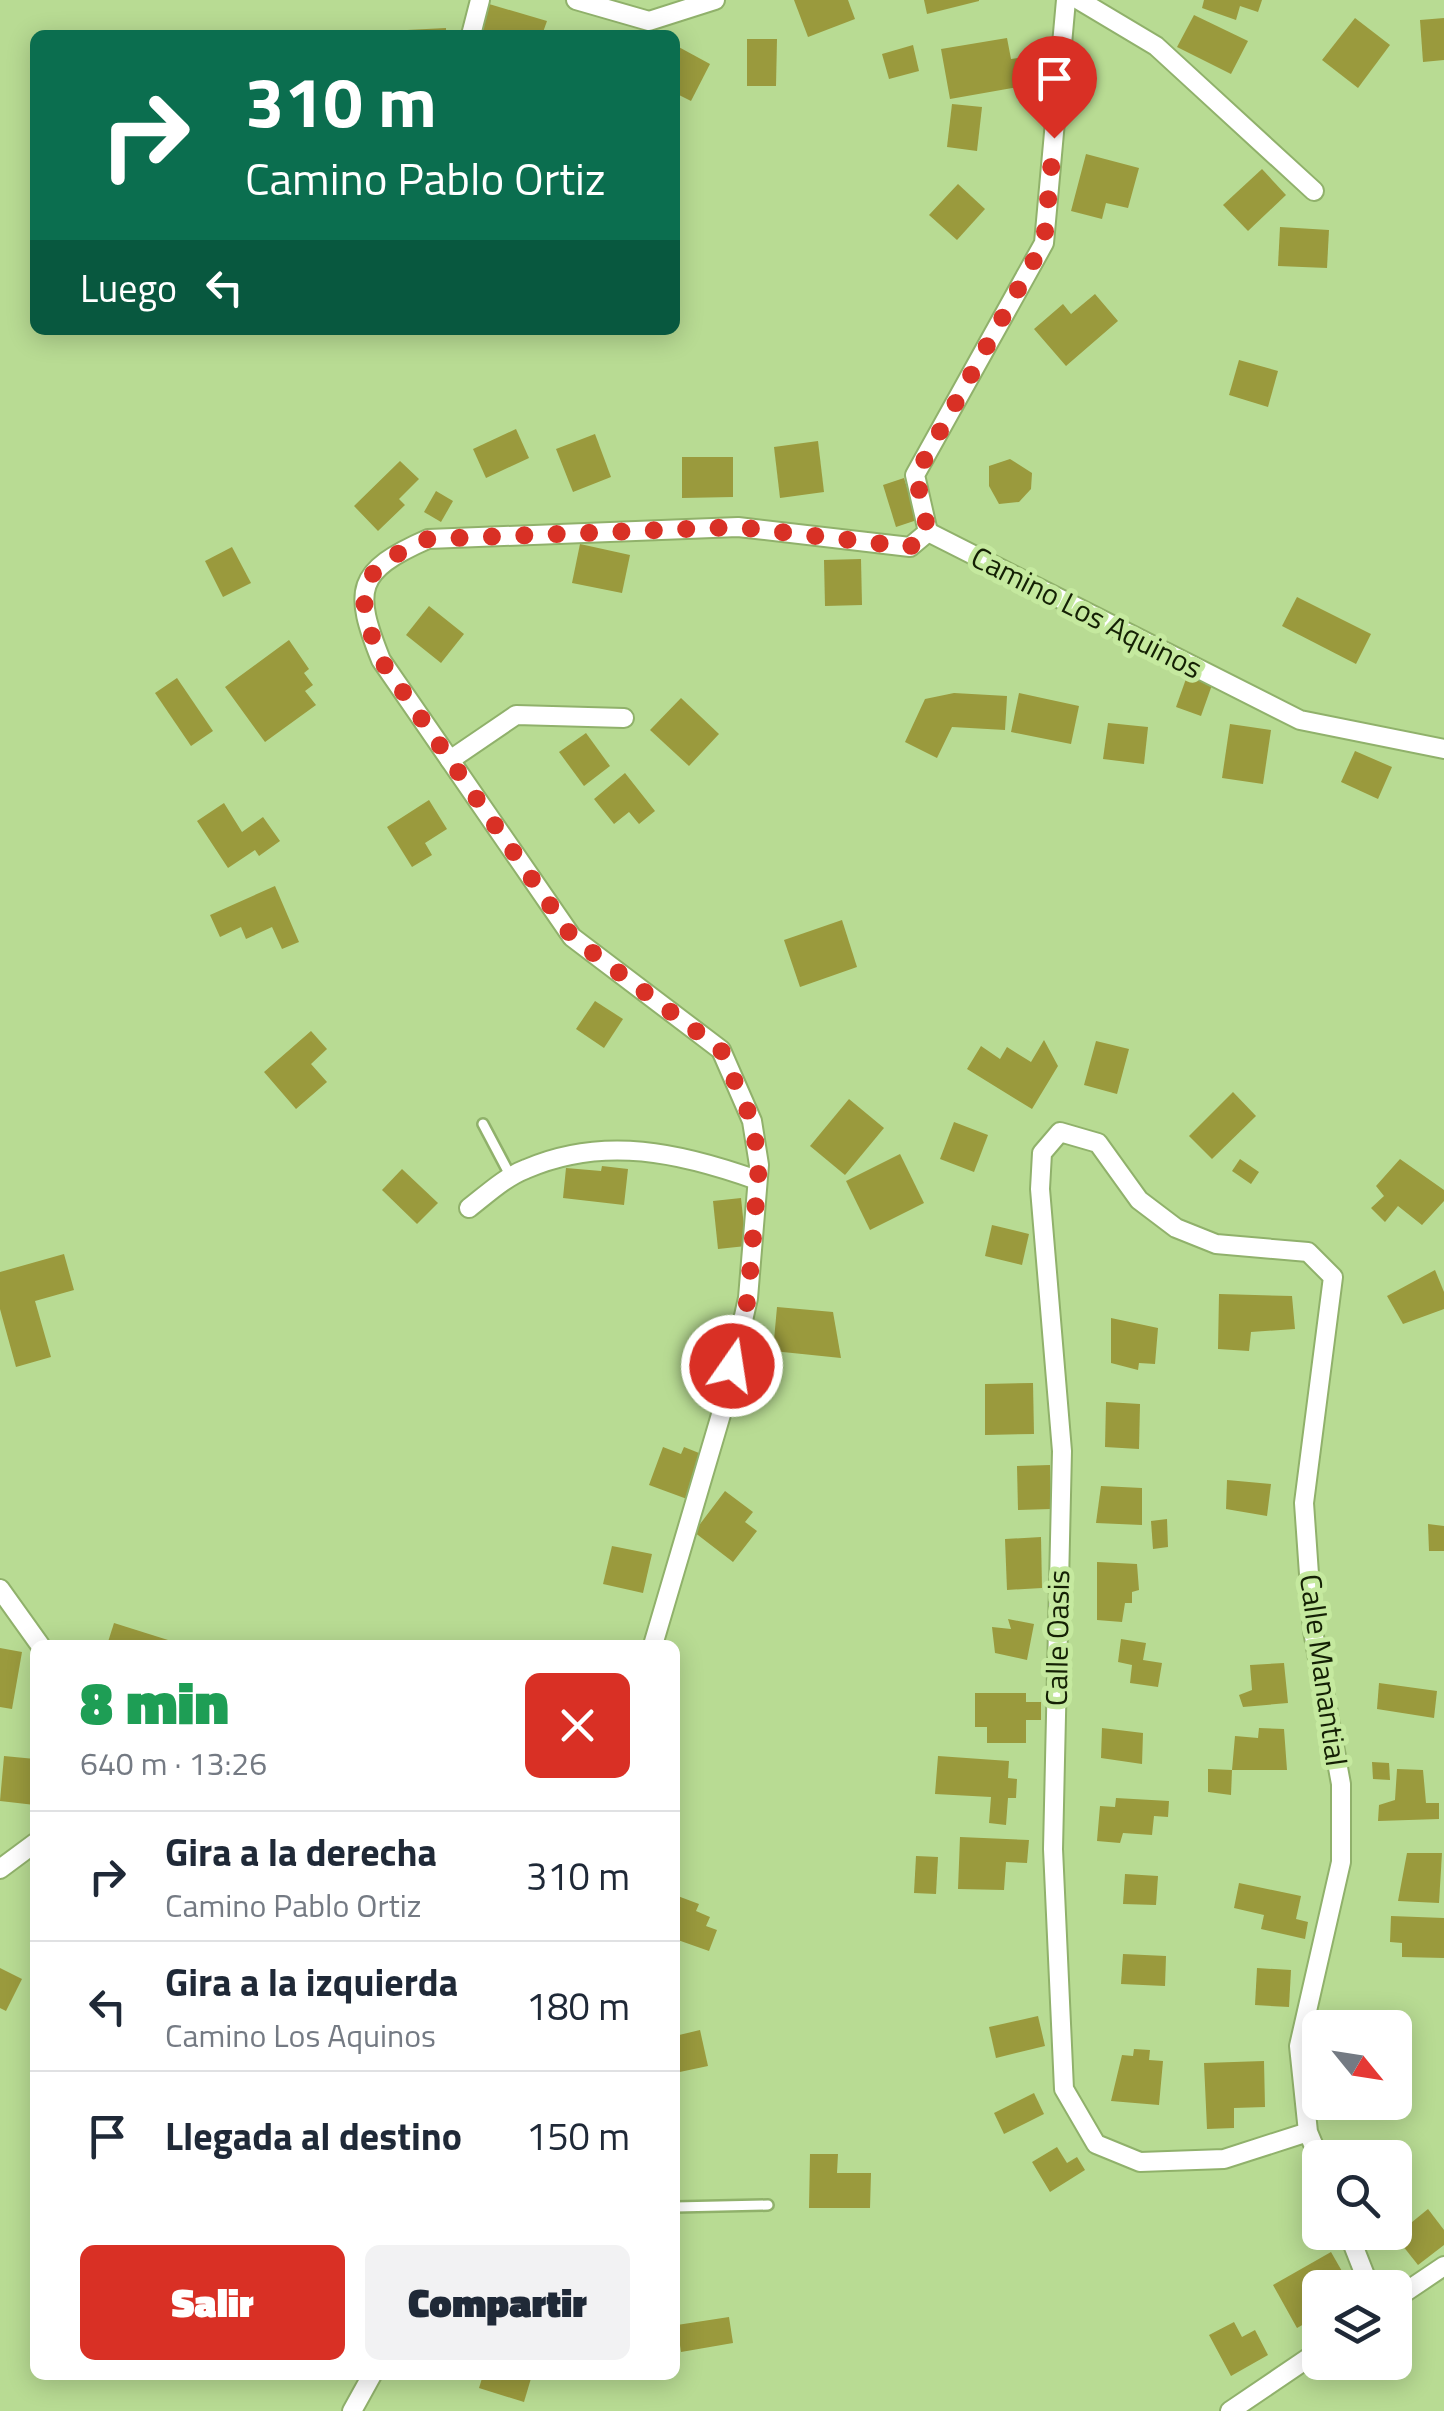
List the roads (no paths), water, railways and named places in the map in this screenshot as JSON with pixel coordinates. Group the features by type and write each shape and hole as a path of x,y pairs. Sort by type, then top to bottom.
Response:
{"street":[{"path":"472,30 480,0"},
{"path":"576,0 649,21 715,0"},
{"path":"654,1640 728,1384 748,1298 758,1180 752,1121 721,1050 572,937 381,660 362,612 366,583 391,555 428,539 738,527 910,547 928,532 916,475 1044,242 1066,0"},
{"path":"1079,0 1156,46 1314,191"},
{"name":"Camino Los Aquinos","path":"928,532 1300,720 1444,749"},
{"path":"450,760 516,715 624,718"},
{"name":"Calle Oasis","path":"1238,1246 1216,1244 1176,1228 1140,1200 1098,1143 1060,1132 1042,1153 1040,1189 1062,1451 1052,1849 1064,2088 1096,2144 1140,2162 1224,2159 1308,2132"},
{"path":"468,1208 510,1178 574,1153 621,1149 689,1156 758,1180"},
{"name":"Calle Manantial","path":"1238,1246 1308,1252 1332,1277 1304,1503 1313,1631 1341,1784 1342,1862 1299,2046 1311,2140"},
{"path":"0,1590 36,1640"},
{"path":"0,1870 30,1846"},
{"path":"1412,2288 1444,2266"},
{"path":"1230,2411 1302,2362"},
{"path":"352,2411 369,2380"}],"lane":[{"path":"483,1124 510,1178"},
{"path":"680,2207 768,2205"}]}
